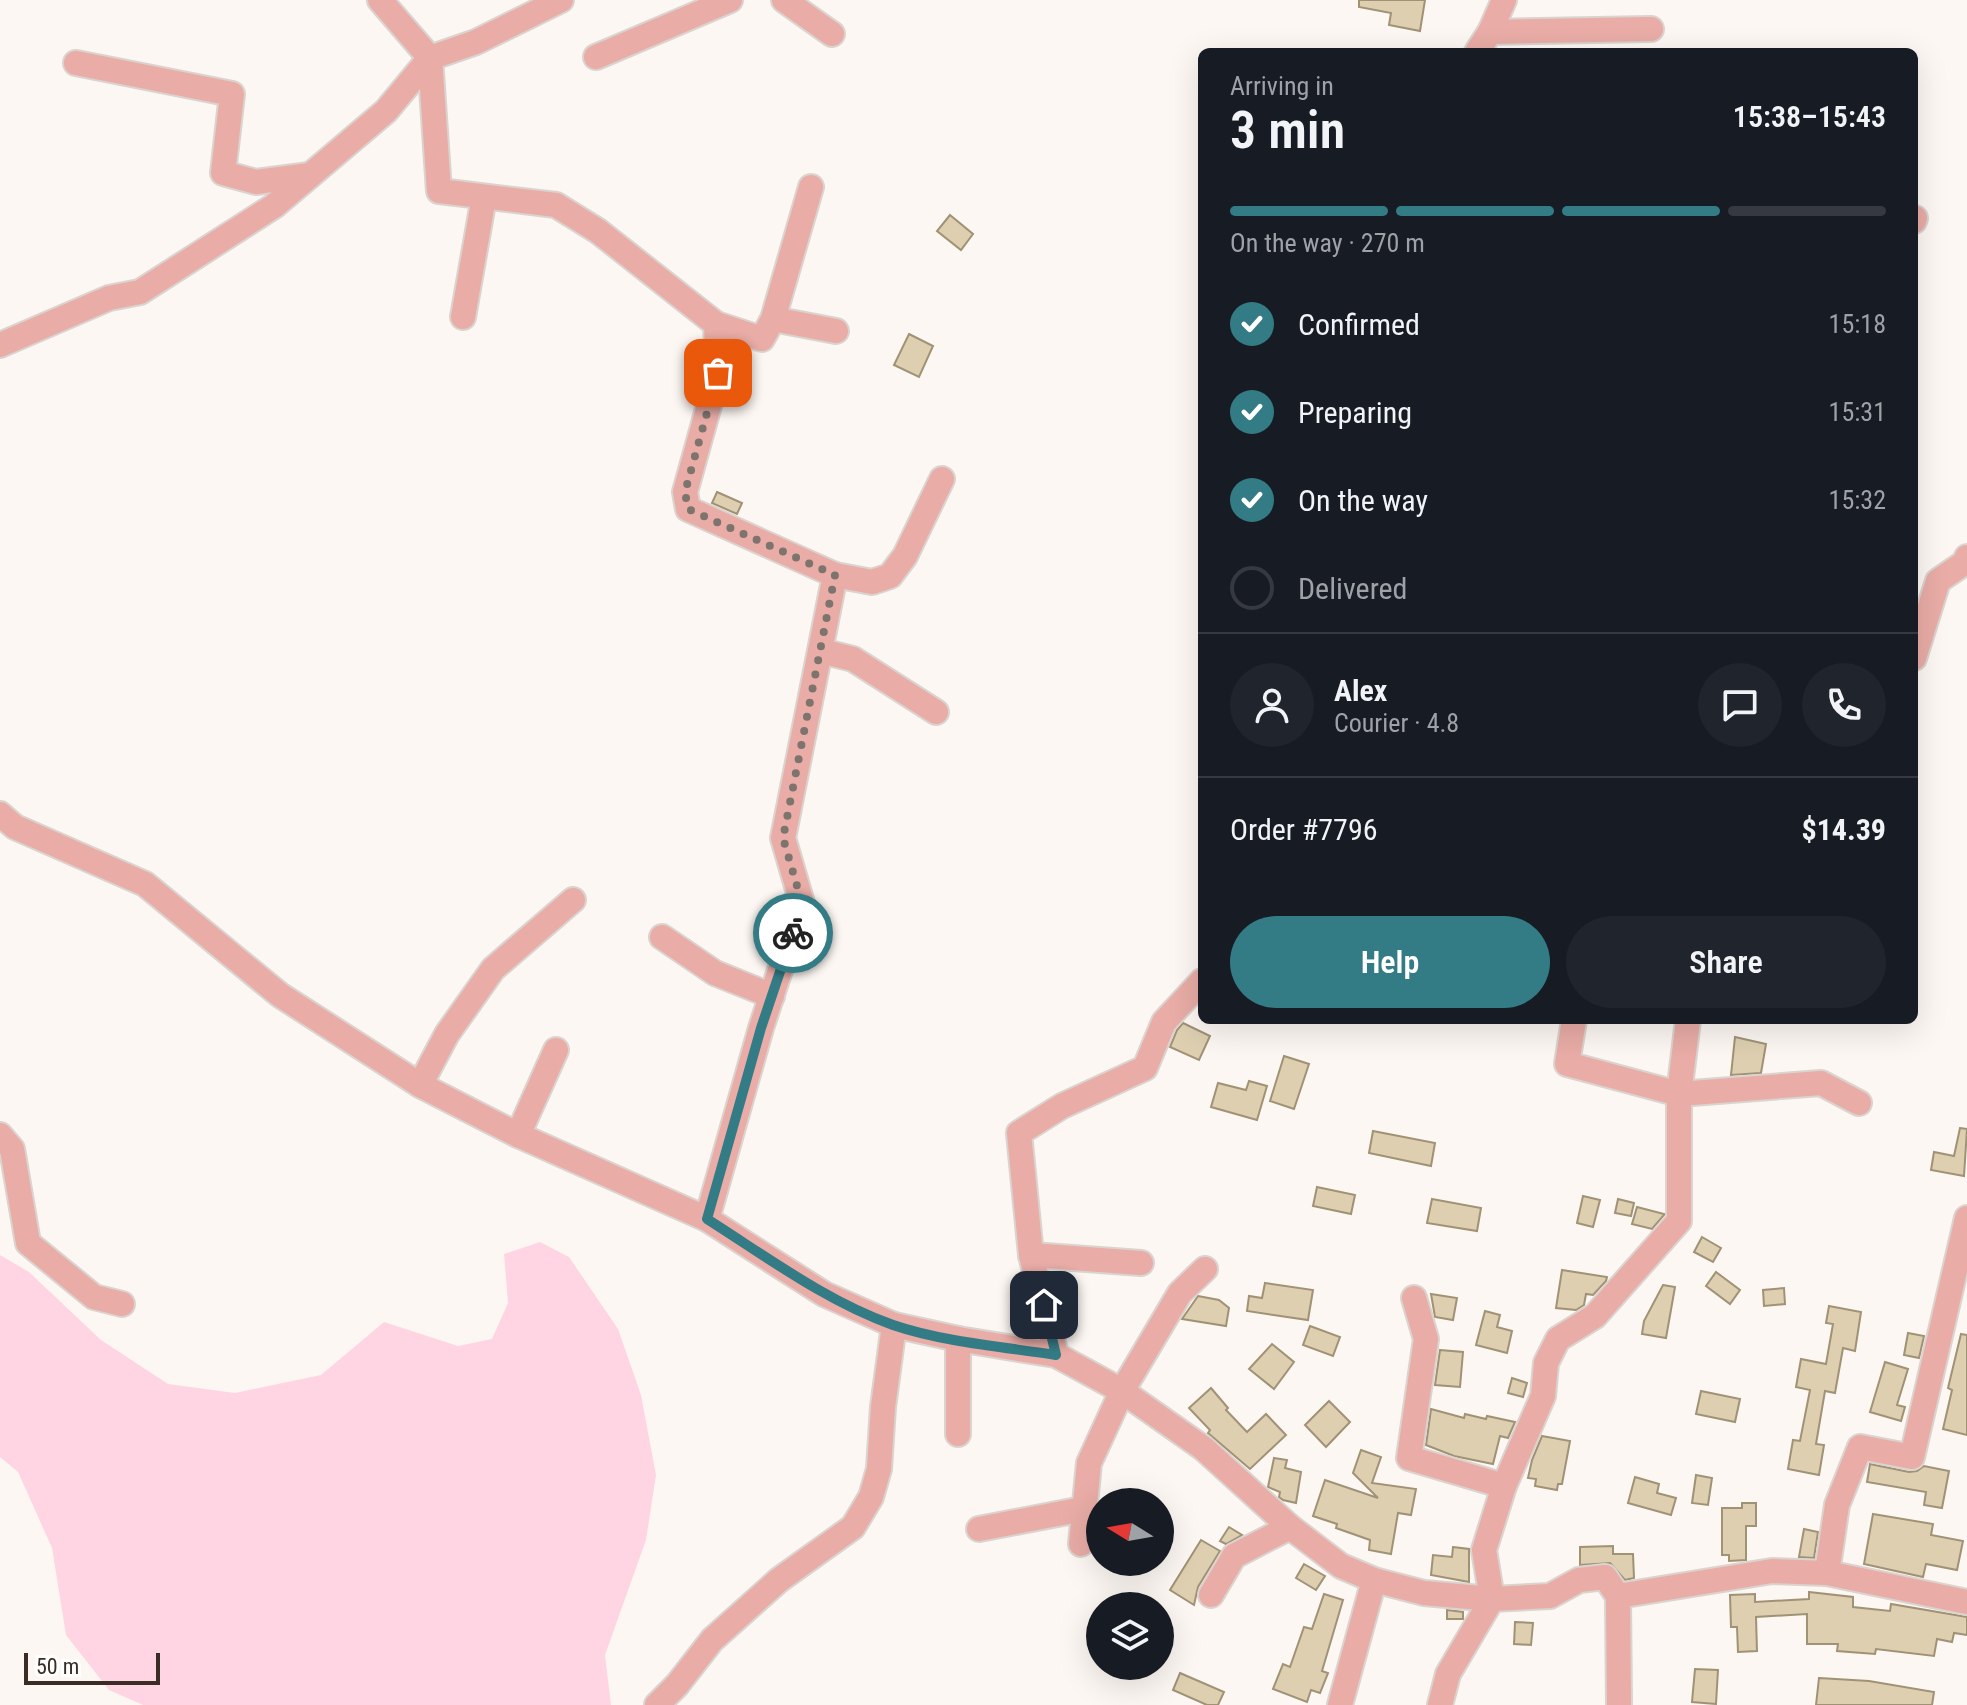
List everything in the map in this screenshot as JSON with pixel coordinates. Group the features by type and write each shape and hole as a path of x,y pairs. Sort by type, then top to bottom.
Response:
{"street":[{"path":"380,0 430,58 439,191 556,205 598,231 716,324 762,339 773,319 811,187"},
{"path":"0,345 109,298 140,292 274,206 386,111 430,58 476,42 561,0"},
{"path":"596,57 730,0"},
{"path":"784,0 832,34"},
{"path":"1504,0 1484,42 1651,29"},
{"path":"76,63 232,94 223,173 256,182 310,175"},
{"path":"463,317 484,197"},
{"path":"773,319 836,331"},
{"path":"716,324 718,373 685,492 688,509 835,575 872,582 890,576 905,556 942,479"},
{"path":"1918,645 1938,581 1964,563 1967,557"},
{"path":"707,1219 802,903 783,838 835,575"},
{"path":"821,651 853,659 936,712"},
{"path":"0,814 15,827 145,884 280,995 420,1085 518,1135 707,1219 824,1294 894,1325 1056,1355 1122,1391 1203,1448 1290,1527 1341,1566 1374,1580 1424,1593 1492,1599 1550,1596 1579,1580 1605,1577 1618,1596 1619,1705"},
{"path":"420,1085 447,1034 493,969 573,900"},
{"path":"662,937 715,973 772,996"},
{"path":"1056,1355 1031,1255 1019,1133 1062,1106 1145,1068 1164,1022 1198,985"},
{"path":"1573,1024 1567,1064 1679,1094 1821,1083 1859,1103"},
{"path":"1440,1705 1448,1674 1492,1599 1484,1550 1504,1486 1543,1396 1546,1363 1558,1339 1595,1316 1679,1221 1679,1094 1688,1024"},
{"path":"518,1135 556,1050"},
{"path":"0,1135 12,1149 28,1243 94,1297 122,1304"},
{"path":"1827,1573 1837,1505 1860,1447 1912,1457 1967,1218"},
{"path":"1031,1255 1141,1263"},
{"path":"1081,1544 1089,1463 1122,1391 1180,1293 1205,1269"},
{"path":"1414,1298 1426,1339 1409,1458 1504,1486"},
{"path":"657,1705 712,1640 779,1580 853,1527 871,1497 879,1469 883,1407 894,1325"},
{"path":"958,1339 958,1434"},
{"path":"979,1529 1083,1509"},
{"path":"1211,1595 1234,1556 1290,1527"},
{"path":"1618,1596 1772,1571 1827,1573 1967,1602"},
{"path":"1340,1705 1374,1580"}],"shaded area":[{"path":"540,1242 569,1257 618,1329 641,1395 656,1475 646,1540 605,1655 611,1705 143,1705 109,1690 66,1635 52,1548 18,1472 0,1457 0,1255 29,1272 101,1340 168,1384 235,1393 321,1375 384,1322 458,1346 492,1339 508,1303 504,1254"}],"building":[{"path":"1359,0 1425,0 1420,31 1389,25 1391,13 1359,7"},
{"path":"950,215 973,234 961,250 937,231"},
{"path":"909,334 933,346 919,377 894,365"},
{"path":"717,492 742,503 737,514 712,503"},
{"path":"1183,1023 1210,1036 1199,1060 1170,1047"},
{"path":"1735,1037 1766,1044 1761,1073 1731,1075"},
{"path":"1284,1056 1309,1064 1294,1109 1270,1101"},
{"path":"1249,1081 1267,1086 1257,1120 1211,1107 1218,1083 1246,1090"},
{"path":"1960,1128 1967,1129 1964,1176 1931,1170 1934,1152 1954,1156"},
{"path":"1373,1131 1435,1143 1431,1166 1369,1153"},
{"path":"1317,1187 1355,1195 1351,1214 1313,1206"},
{"path":"1583,1196 1600,1200 1593,1227 1577,1223"},
{"path":"1432,1199 1481,1208 1477,1231 1427,1223"},
{"path":"1618,1199 1634,1203 1631,1216 1615,1213"},
{"path":"1637,1207 1664,1215 1652,1229 1632,1224"},
{"path":"1702,1237 1721,1248 1713,1262 1694,1252"},
{"path":"1562,1270 1607,1277 1593,1295 1586,1294 1584,1305 1576,1310 1556,1308"},
{"path":"1716,1272 1740,1290 1730,1304 1706,1286"},
{"path":"1265,1283 1313,1290 1308,1320 1247,1311 1249,1296 1262,1298"},
{"path":"1663,1285 1675,1287 1666,1338 1642,1334 1644,1321"},
{"path":"1784,1288 1785,1304 1764,1306 1763,1290"},
{"path":"1431,1294 1457,1298 1453,1320 1435,1317"},
{"path":"1198,1296 1219,1300 1229,1308 1226,1326 1182,1319"},
{"path":"1829,1306 1861,1312 1855,1351 1843,1348 1835,1393 1825,1391 1816,1444 1824,1445 1819,1475 1788,1469 1793,1440 1800,1441 1810,1390 1796,1387 1801,1359 1826,1364 1833,1324 1826,1323"},
{"path":"1485,1311 1500,1315 1497,1327 1512,1331 1507,1353 1476,1345"},
{"path":"1310,1326 1340,1337 1333,1356 1303,1345"},
{"path":"1908,1333 1924,1336 1919,1358 1904,1355"},
{"path":"1961,1334 1967,1335 1967,1435 1943,1429 1952,1390 1948,1388"},
{"path":"1272,1344 1294,1362 1274,1389 1249,1369"},
{"path":"1440,1350 1463,1352 1460,1387 1435,1385"},
{"path":"1885,1362 1908,1369 1897,1405 1905,1407 1901,1421 1870,1412"},
{"path":"1512,1378 1527,1383 1523,1397 1508,1393"},
{"path":"1211,1388 1247,1432 1266,1414 1286,1435 1250,1469 1208,1433 1210,1430 1189,1408"},
{"path":"1701,1391 1740,1399 1735,1422 1696,1414"},
{"path":"1329,1401 1350,1422 1326,1447 1305,1425"},
{"path":"1431,1409 1464,1418 1465,1414 1515,1422 1508,1438 1500,1436 1493,1464 1454,1456 1426,1445"},
{"path":"1542,1436 1570,1441 1562,1484 1558,1484 1557,1490 1535,1486 1536,1479 1528,1478"},
{"path":"1361,1450 1381,1457 1372,1483 1416,1489 1411,1515 1398,1513 1391,1554 1369,1550 1370,1540 1313,1516 1325,1480 1378,1498 1353,1473"},
{"path":"1274,1458 1287,1460 1285,1468 1301,1472 1296,1503 1283,1500 1279,1497 1280,1492 1268,1487"},
{"path":"1870,1464 1909,1472 1924,1466 1949,1471 1942,1508 1924,1505 1926,1492 1867,1482"},
{"path":"1696,1475 1712,1478 1708,1505 1692,1503"},
{"path":"1635,1477 1659,1484 1657,1493 1676,1498 1671,1515 1628,1503"},
{"path":"1742,1503 1756,1503 1756,1526 1746,1526 1746,1560 1729,1561 1729,1555 1722,1555 1722,1508 1742,1508"},
{"path":"1873,1514 1933,1524 1931,1535 1963,1541 1957,1570 1926,1564 1923,1577 1864,1564"},
{"path":"1229,1527 1242,1535 1226,1544 1220,1541"},
{"path":"1804,1529 1818,1532 1814,1558 1799,1557"},
{"path":"1201,1540 1220,1551 1198,1587 1194,1605 1170,1590"},
{"path":"1613,1546 1613,1554 1633,1554 1634,1578 1625,1580 1610,1563 1580,1565 1580,1547"},
{"path":"1453,1547 1469,1549 1469,1582 1431,1575 1433,1555 1452,1557"},
{"path":"1304,1564 1325,1576 1316,1590 1296,1578"},
{"path":"1809,1592 1853,1597 1853,1607 1890,1611 1891,1604 1967,1617 1967,1635 1954,1633 1952,1642 1937,1639 1934,1656 1876,1649 1875,1654 1837,1651 1838,1644 1807,1644 1807,1614 1756,1617 1757,1651 1738,1652 1737,1627 1731,1627 1730,1595 1755,1594 1755,1602 1809,1599"},
{"path":"1324,1594 1343,1600 1322,1671 1328,1673 1320,1693 1311,1690 1307,1702 1273,1689 1283,1664 1290,1667 1304,1627 1312,1629"},
{"path":"1447,1610 1463,1612 1463,1619 1447,1619"},
{"path":"1515,1622 1533,1623 1531,1645 1514,1644"},
{"path":"1695,1669 1718,1670 1716,1704 1692,1702"},
{"path":"1180,1673 1224,1692 1218,1705 1207,1705 1173,1690"},
{"path":"1819,1678 1869,1681 1934,1692 1932,1705 1816,1705"}],"way so far":[{"path":"718,373 685,492 688,509 835,575 783,838 802,903 793,933"}],"route":[{"path":"793,933 761,1028 707,1219 824,1294 894,1325 1056,1355 1044,1305"}]}
